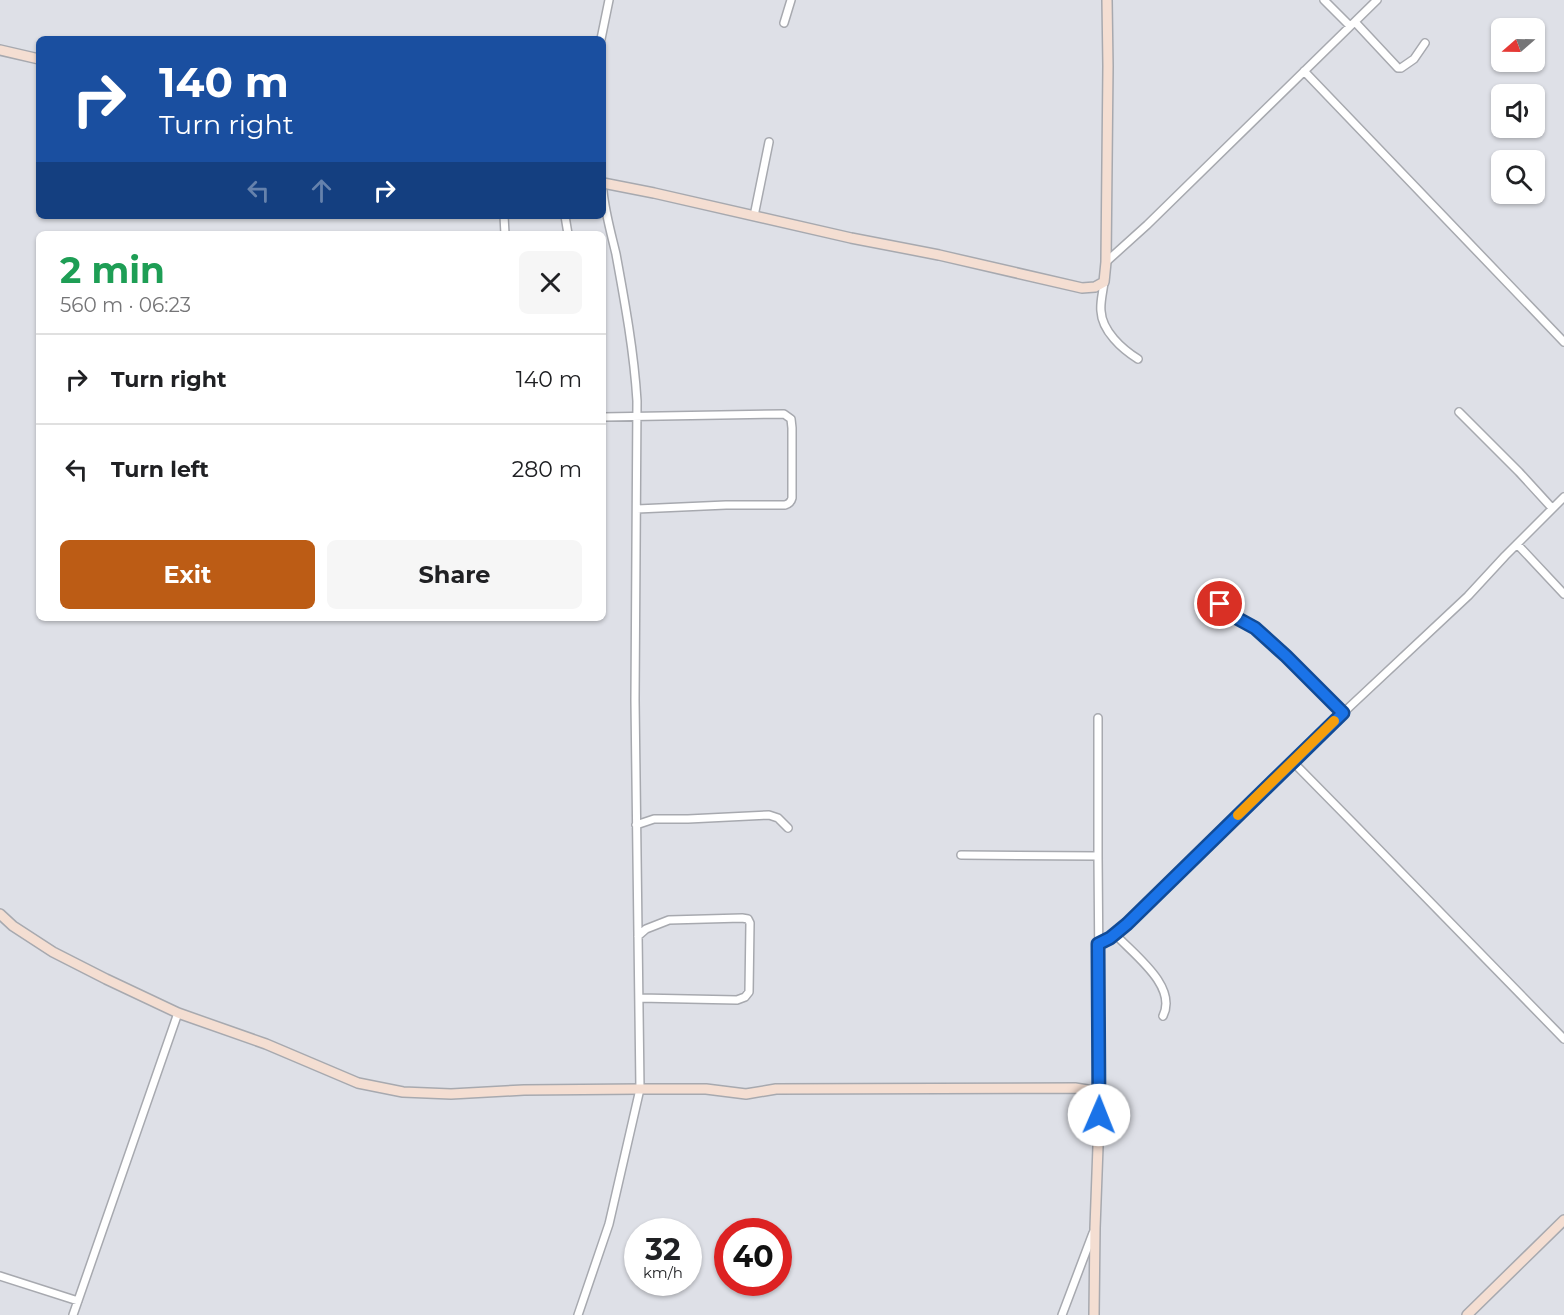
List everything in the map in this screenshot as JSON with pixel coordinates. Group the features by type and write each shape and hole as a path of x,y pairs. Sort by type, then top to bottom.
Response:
{"street":[{"path":"602,36 609,0"},
{"path":"784,23 791,0"},
{"path":"1107,0 1106,262 1100,308 1103,323 1124,348 1138,359"},
{"path":"1324,0 1398,68 1401,69 1414,59 1425,43"},
{"path":"1106,262 1148,225 1377,0"},
{"path":"0,50 36,58"},
{"path":"1304,71 1564,342"},
{"path":"754,216 769,142"},
{"path":"606,184 1082,288 1095,287 1104,282"},
{"path":"578,1315 609,1224 640,1089 635,700 637,416 631,339 606,211"},
{"path":"1459,412 1552,508"},
{"path":"606,417 784,414 791,419 792,501 789,504 637,509"},
{"path":"1098,944 1115,934 1343,713 1468,596 1564,497"},
{"path":"1517,544 1564,594"},
{"path":"1220,604 1233,616 1255,628 1343,713"},
{"path":"1094,1315 1100,1092 1098,718"},
{"path":"1293,762 1564,1039"},
{"path":"636,825 654,819 769,815 778,818 788,828"},
{"path":"961,855 1098,856"},
{"path":"0,914 53,952 178,1012 266,1044 358,1083 403,1092 451,1094 524,1090 706,1089 746,1094 776,1089 1075,1088 1100,1092"},
{"path":"638,936 651,927 669,920 742,918 748,919 750,923 749,992 745,997 737,1000 639,998"},
{"path":"1115,934 1162,986 1167,1005 1163,1016"},
{"path":"76,1314 78,1302 178,1012"},
{"path":"1467,1315 1564,1220"},
{"path":"1062,1315 1095,1228"},
{"path":"0,1276 78,1302"}],"slow traffic":[{"path":"1238,815 1334,721"}],"route":[{"path":"1099,1115 1098,944 1110,938 1127,924 1343,713 1251,624 1233,616 1220,604"}]}
